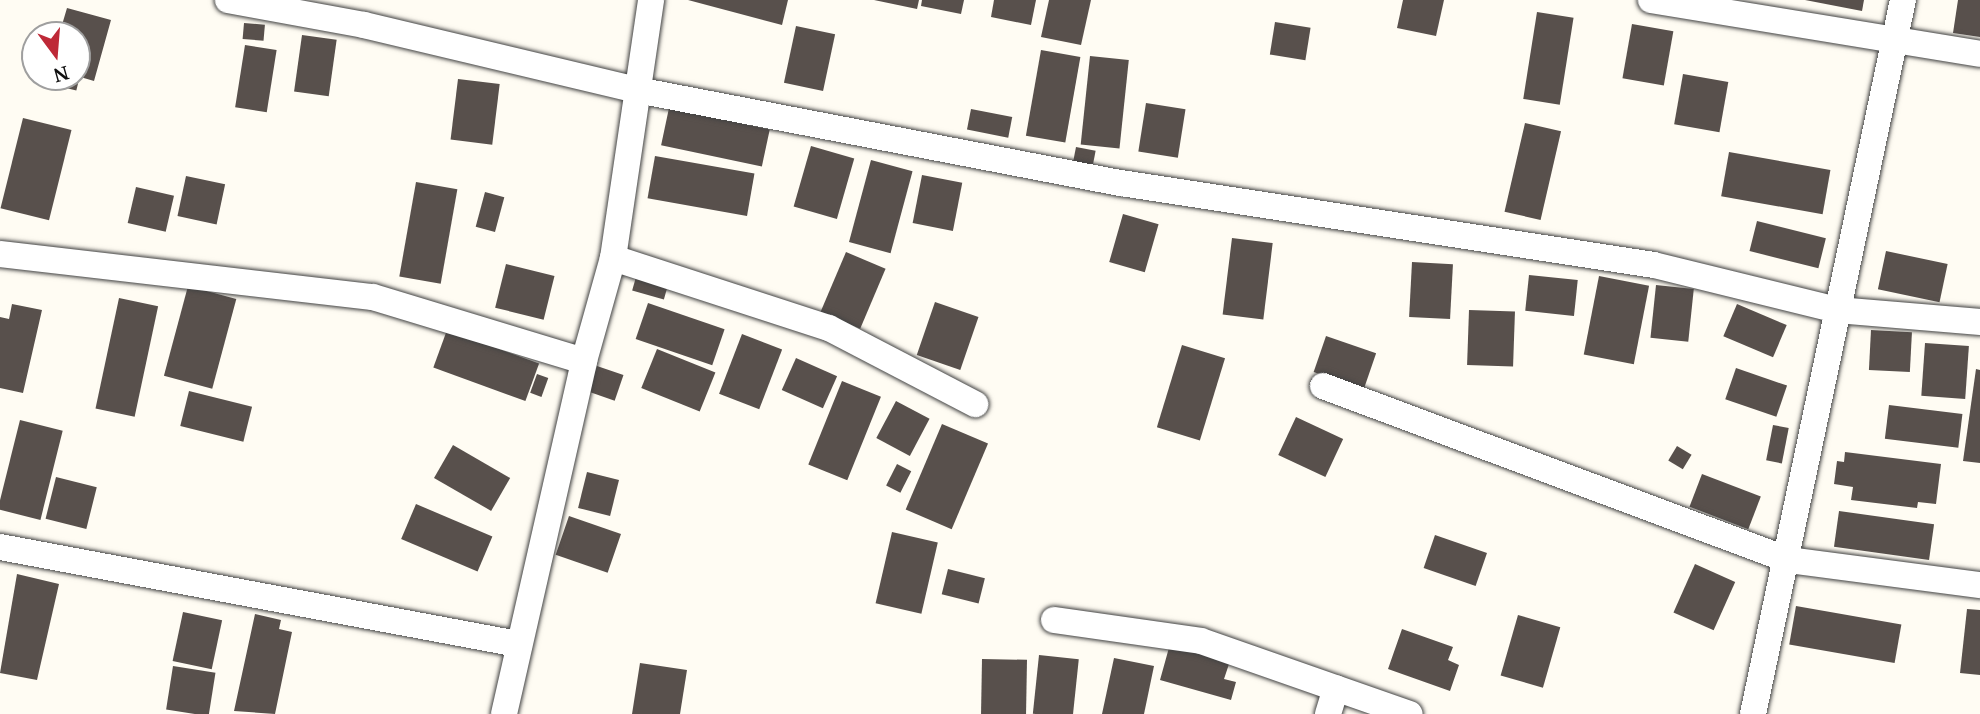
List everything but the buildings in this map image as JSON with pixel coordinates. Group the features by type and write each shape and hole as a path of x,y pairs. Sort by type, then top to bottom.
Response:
{"street":[{"path":"228,0 364,25 637,90 1121,183 1654,265 1837,310 1980,322"},
{"path":"504,714 584,361 613,258 651,0"},
{"path":"1651,0 1896,38 1980,54"},
{"path":"1753,714 1789,560 1837,310 1903,0"},
{"path":"0,254 373,297 584,361"},
{"path":"613,258 829,328 975,404"},
{"path":"1323,386 1789,560 1980,585"},
{"path":"0,547 518,644"},
{"path":"1054,620 1201,641 1410,714"},
{"path":"1328,714 1336,688"}]}
